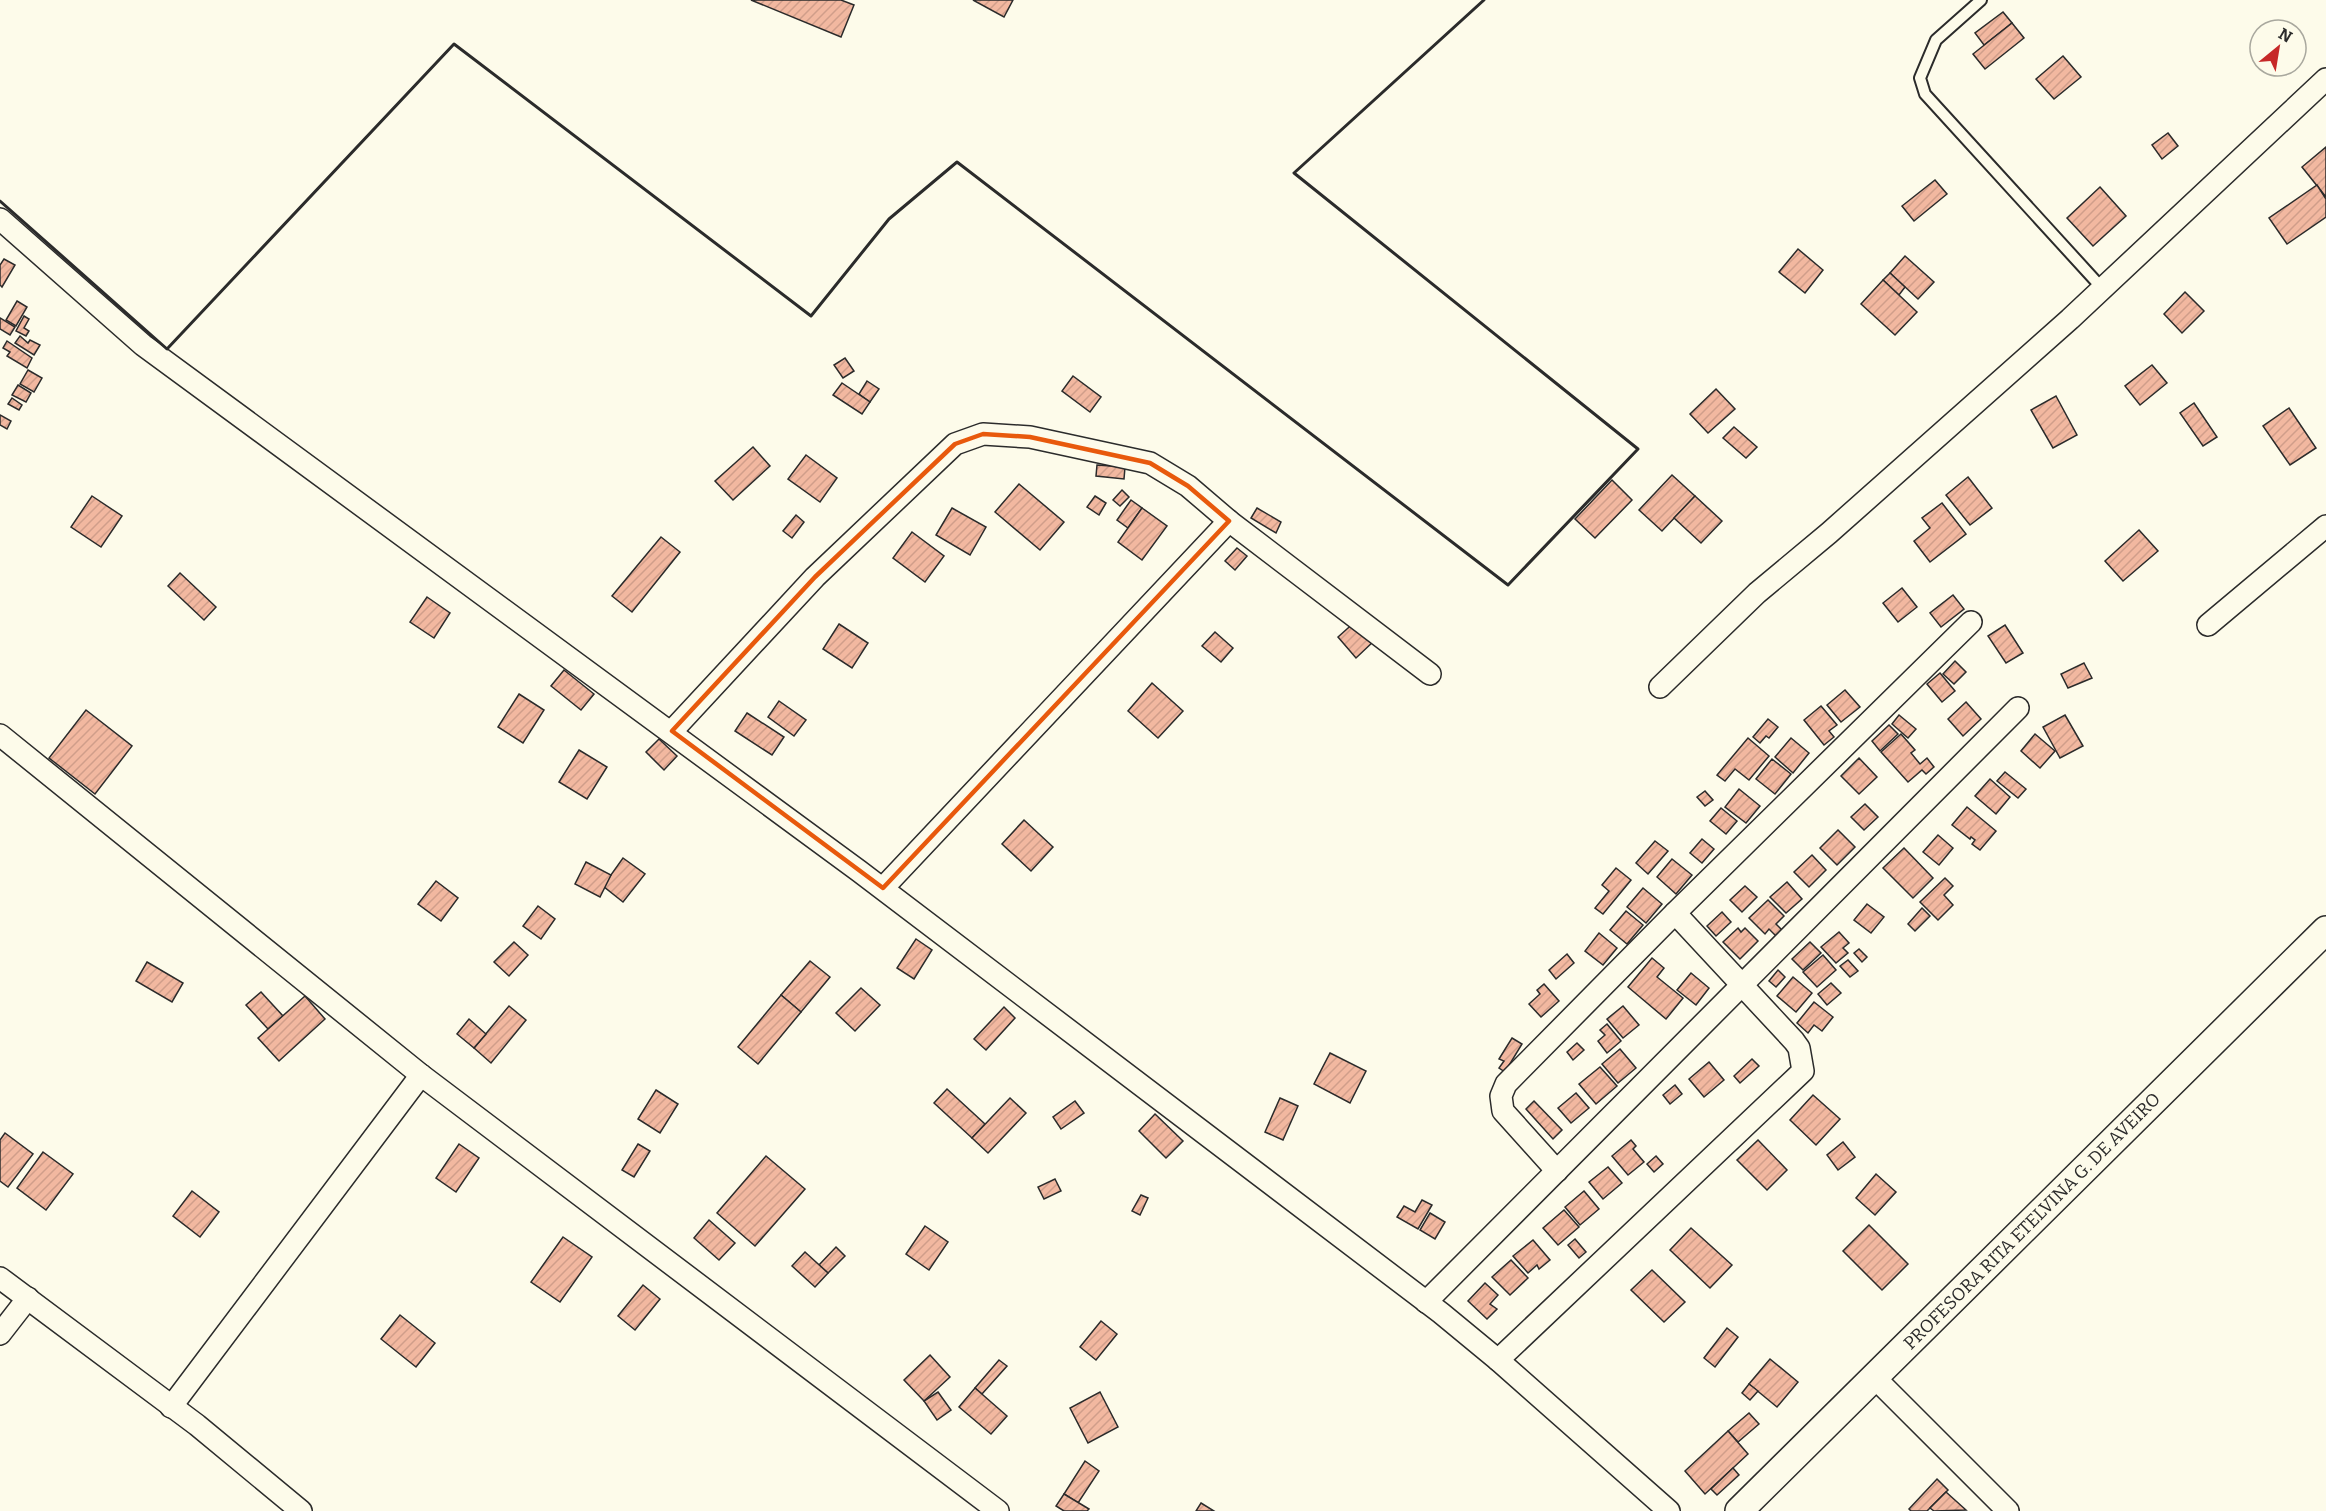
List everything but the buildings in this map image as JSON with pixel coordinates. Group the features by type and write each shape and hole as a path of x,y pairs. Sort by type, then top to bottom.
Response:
{"street":[{"path":"1660,687 1757,593 1829,534 2070,319 2326,79"},
{"path":"0,219 143,345 883,888 1426,1302 1498,1360 1669,1511"},
{"path":"672,731 815,577 955,444 983,434 1030,437 1150,463 1188,486 1229,521 1430,674"},
{"path":"883,888 1229,521"},
{"path":"2208,625 2326,526"},
{"path":"1557,1171 1503,1111 1502,1096 1506,1084 1675,913 1971,622"},
{"path":"1426,1302 2018,708"},
{"path":"0,735 421,1075 998,1511"},
{"path":"1498,1360 1803,1071 1801,1056 1794,1041 1675,913"},
{"name":"PROFESORA RITA ETELVINA G. DE AVEIRO","path":"1738,1511 2326,930"},
{"path":"171,1407 421,1075"},
{"path":"0,1278 197,1425 301,1511"},
{"path":"0,1335 28,1298"},
{"path":"1874,1377 2008,1511"}],"lane":[{"path":"1981,0 1936,40 1920,78 1925,94 2102,288"}],"highlighted area":[{"path":"983,434 1030,437 1150,463 1188,486 1229,521 883,888 672,731 815,577 955,444"}],"wall":[{"path":"0,201 167,349 454,44 811,316 889,219 957,162 1508,585 1638,449 1294,173 1484,0"}]}
